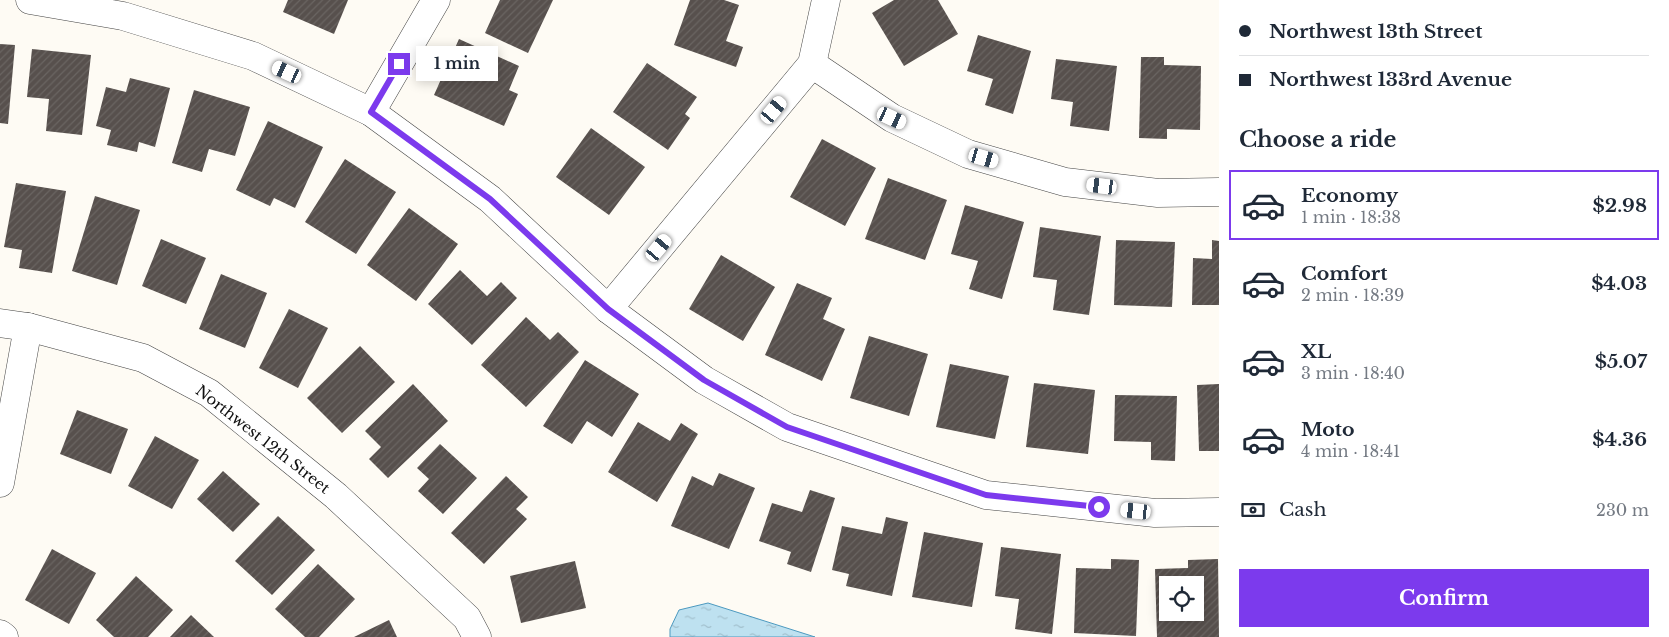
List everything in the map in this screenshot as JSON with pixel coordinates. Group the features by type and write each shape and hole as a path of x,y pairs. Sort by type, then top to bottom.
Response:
{"street":[{"path":"30,0 123,16 253,56 371,112 490,199 608,309 704,380 787,427 986,495 1155,513 1219,512"},
{"path":"371,112 436,0"},
{"path":"608,309 812,64 826,0"},
{"path":"812,64 892,118 968,154 1065,182 1158,193 1219,192"},
{"name":"Northwest 12th Street","path":"0,323 28,327 144,358 209,393 336,496 468,618 477,637"},
{"path":"0,483 28,327"},
{"path":"0,634 4,637"}],"water":[{"path":"708,603 815,637 670,637 670,629 679,610"}],"building":[{"path":"288,0 348,0 334,34 283,12"},
{"path":"500,0 553,0 528,53 485,33"},
{"path":"690,0 724,0 739,5 726,41 743,47 736,67 674,45"},
{"path":"894,0 938,0 958,34 904,66 872,13"},
{"path":"978,35 1031,51 1013,114 985,105 993,79 967,71"},
{"path":"459,39 519,66 509,90 518,94 504,126 434,95"},
{"path":"0,44 15,45 8,124 0,123"},
{"path":"32,49 91,55 82,135 46,131 49,99 27,97"},
{"path":"1141,57 1164,57 1164,65 1201,66 1200,130 1167,129 1167,139 1139,138"},
{"path":"1056,59 1117,66 1109,131 1070,126 1073,102 1051,99"},
{"path":"647,63 697,97 685,114 690,118 668,150 613,112"},
{"path":"130,78 170,88 155,147 139,142 137,152 107,145 111,130 96,126 106,87 126,92"},
{"path":"194,90 250,107 235,156 209,149 202,172 172,163"},
{"path":"268,121 323,147 295,208 274,198 270,206 236,190"},
{"path":"591,128 645,167 609,215 556,177"},
{"path":"822,139 876,168 845,226 790,197"},
{"path":"345,159 396,192 356,254 305,222"},
{"path":"888,178 947,200 925,260 865,239"},
{"path":"16,183 66,191 52,273 19,268 22,250 4,247"},
{"path":"95,196 140,210 117,285 72,271"},
{"path":"965,205 1024,222 1002,299 969,289 978,261 951,254"},
{"path":"409,208 458,244 416,301 367,265"},
{"path":"1040,227 1101,236 1089,315 1053,310 1057,280 1033,277"},
{"path":"161,239 206,258 186,304 142,286"},
{"path":"1116,240 1175,242 1172,307 1114,305"},
{"path":"1212,240 1219,241 1219,305 1192,305 1193,258 1212,259"},
{"path":"721,255 775,287 743,341 689,309"},
{"path":"460,270 487,296 501,282 517,298 472,345 428,304"},
{"path":"221,274 267,293 245,348 199,329"},
{"path":"797,283 832,298 823,319 845,329 822,381 765,355"},
{"path":"289,309 328,328 298,388 259,368"},
{"path":"526,317 550,340 558,332 579,352 526,407 481,365"},
{"path":"869,336 928,354 909,416 850,398"},
{"path":"360,346 395,382 342,433 307,398"},
{"path":"585,360 639,394 612,437 587,421 572,444 543,426"},
{"path":"950,364 1009,376 995,439 936,427"},
{"path":"1034,383 1095,390 1088,454 1026,447"},
{"path":"413,384 448,421 388,478 369,459 381,447 365,431"},
{"path":"1219,384 1219,451 1199,451 1197,385"},
{"path":"1115,395 1177,396 1175,461 1151,460 1151,442 1114,441"},
{"path":"77,410 128,429 111,474 60,454"},
{"path":"638,422 670,441 681,423 698,434 657,502 608,472"},
{"path":"155,436 199,460 172,509 128,486"},
{"path":"440,444 477,478 443,514 418,491 429,479 417,468"},
{"path":"223,471 260,504 233,532 197,499"},
{"path":"719,473 755,488 729,549 671,526 692,476 713,486"},
{"path":"506,476 528,497 516,509 527,519 484,564 451,533"},
{"path":"810,490 835,498 811,572 787,564 791,552 759,541 772,503 802,512"},
{"path":"278,516 315,550 272,595 235,561"},
{"path":"886,517 908,522 892,596 846,586 849,574 832,570 842,526 882,534"},
{"path":"924,532 983,543 972,607 912,597"},
{"path":"1001,547 1061,554 1052,634 1015,629 1019,599 995,596"},
{"path":"52,549 96,573 69,624 25,600"},
{"path":"1111,559 1139,560 1136,636 1074,633 1076,568 1111,569"},
{"path":"1218,559 1219,637 1157,637 1155,569 1188,568 1188,560"},
{"path":"575,561 586,608 521,623 510,576"},
{"path":"318,564 355,599 319,637 305,637 275,609"},
{"path":"136,576 173,610 148,637 114,637 96,620"},
{"path":"191,615 214,637 170,637"},
{"path":"389,620 397,637 354,637"}],"route":[{"path":"399,64 371,112 490,199 608,309 704,380 787,427 986,495 1099,507"}]}
